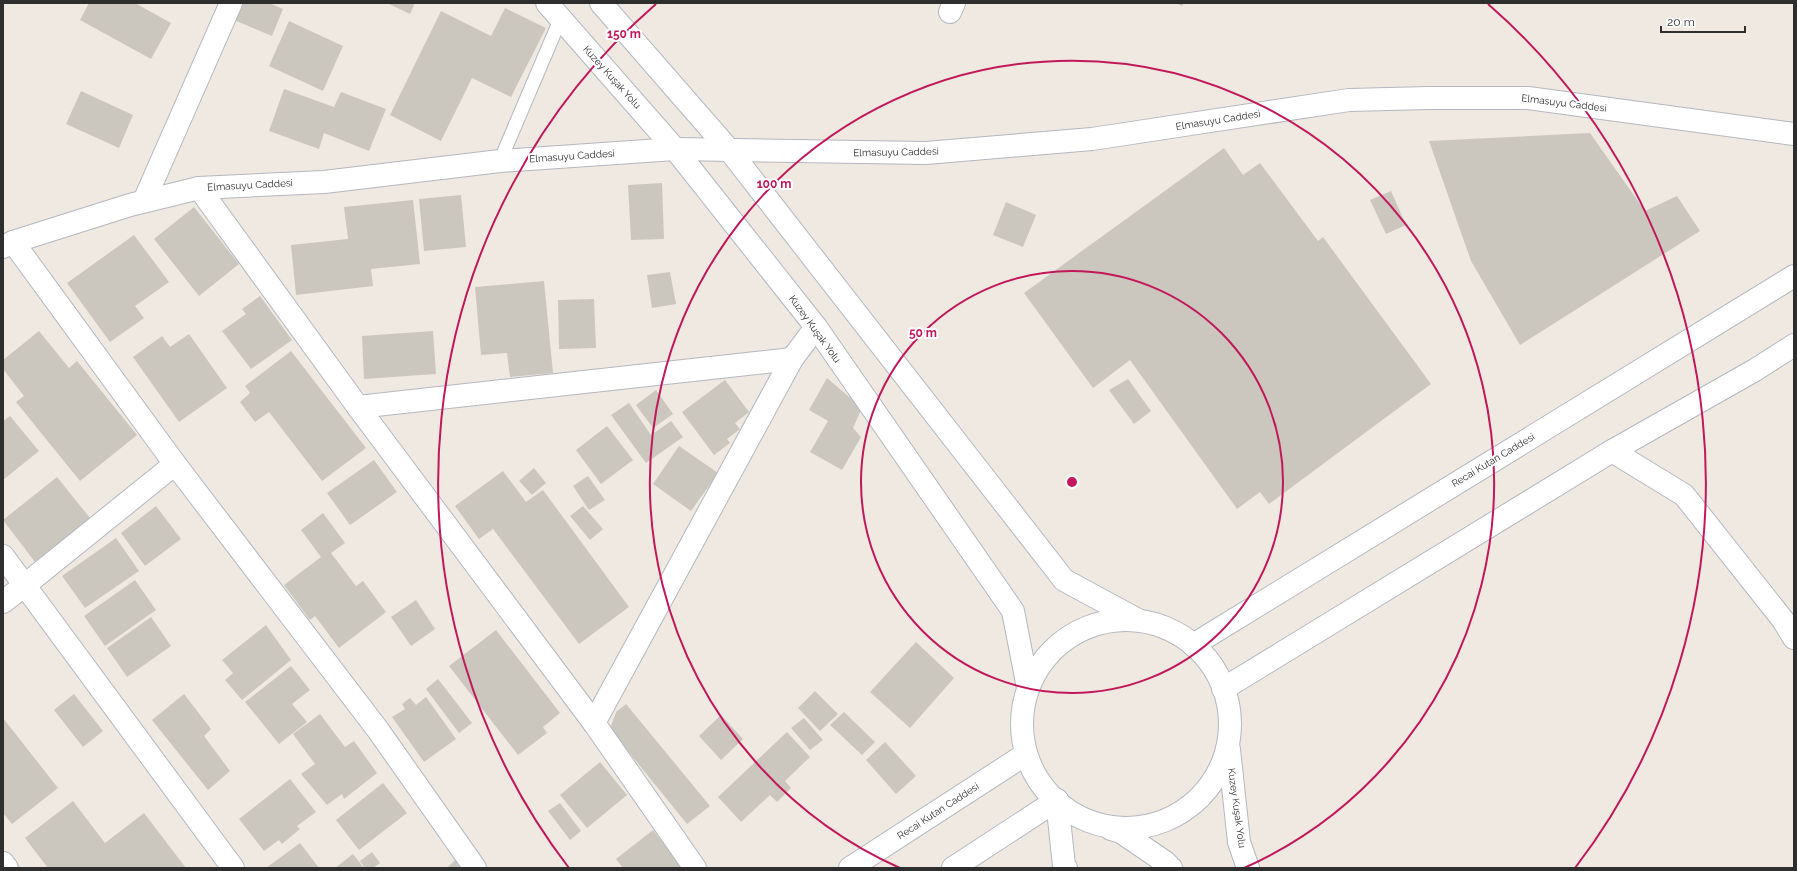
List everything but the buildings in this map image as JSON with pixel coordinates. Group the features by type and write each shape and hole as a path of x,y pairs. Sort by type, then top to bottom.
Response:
{"street":[{"path":"144,201 231,3"},
{"name":"Kuzey Kuşak Yolu","path":"547,3 560,20 675,149 816,327 1013,611 1028,688"},
{"path":"602,3 730,151 1064,580 1138,620 1172,630 1200,650 1220,678 1230,712 1228,747 1216,778 1195,804 1167,821 1141,827 1134,828 1101,825"},
{"name":"Elmasuyu Caddesi","path":"8,245 144,201 199,188 324,182 500,160 675,149 926,153 1092,139 1349,100 1528,98 1794,134"},
{"path":"199,188 358,407 594,723 695,868"},
{"path":"8,245 378,730 475,868"},
{"name":"Recai Kutan Caddesi","path":"1193,645 1794,276"},
{"path":"594,723 792,359 816,327"},
{"path":"1223,690 1612,451 1755,370 1794,345"},
{"path":"358,407 792,359"},
{"path":"1612,451 1684,495 1783,620 1794,638"},
{"path":"3,602 25,586 174,464"},
{"path":"3,556 233,868"},
{"path":"1138,620 1103,622 1071,635 1045,658 1028,688 1022,722 1026,754 1044,788 1069,811 1101,825 1122,832 1165,862 1171,868"},
{"name":"Kuzey Kuşak Yolu","path":"1228,747 1239,842 1248,868"},
{"name":"Recai Kutan Caddesi","path":"850,868 1026,754"},
{"path":"952,868 1056,800"},
{"path":"1056,800 1064,866 1066,868"},
{"path":"3,863 7,868"}],"lane":[{"path":"500,160 560,20"}]}
